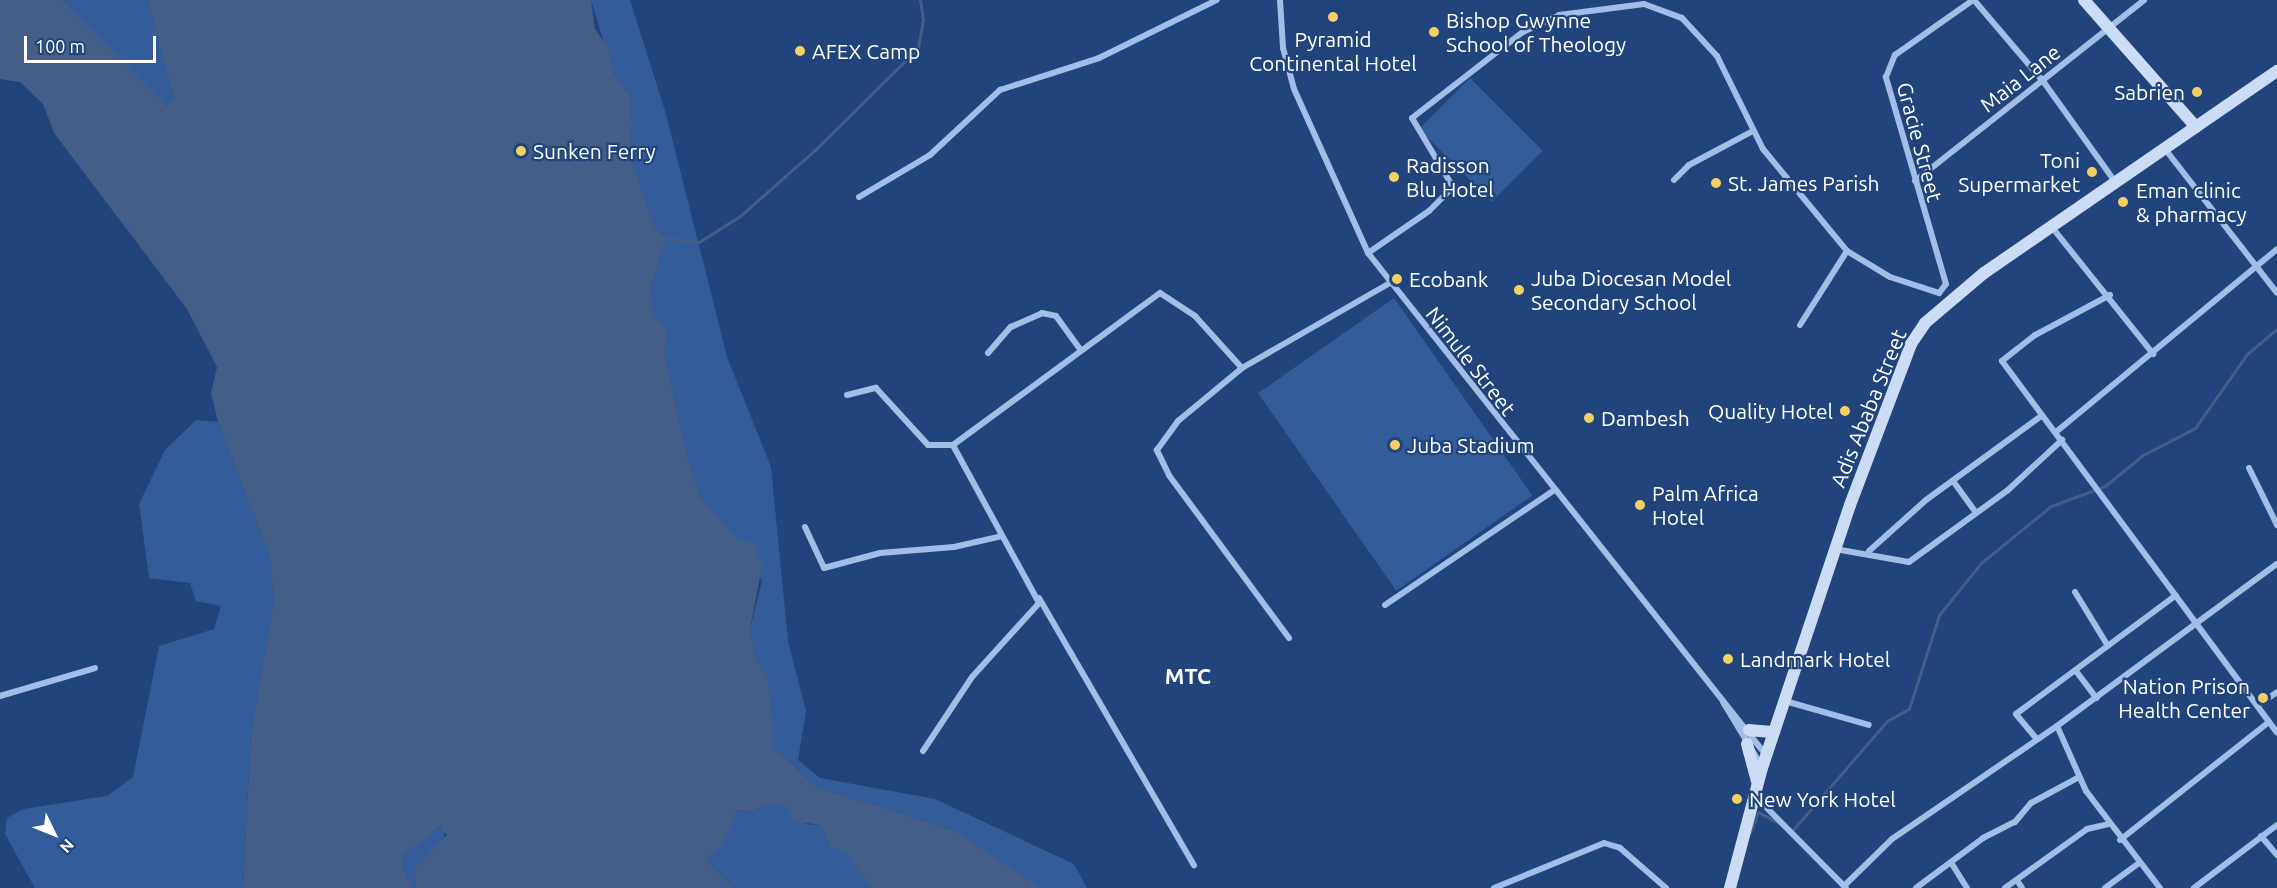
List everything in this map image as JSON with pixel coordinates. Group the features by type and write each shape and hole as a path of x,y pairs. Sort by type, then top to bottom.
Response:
{"street":[{"path":"859,197 930,155 999,90 1098,58 1217,0"},
{"name":"Nimule Street","path":"1280,0 1282,39 1294,89 1368,253 1553,491 1749,730 1764,762"},
{"path":"1973,0 2043,81 2116,183"},
{"name":"Gracie Street","path":"1953,299 1946,284 1885,85 1887,68 1895,55 1973,0"},
{"path":"2084,0 2196,128"},
{"name":"Maia Lane","path":"1915,181 2144,0"},
{"path":"1368,253 1429,211 1453,187 1412,118 1523,32 1559,15 1645,2 1682,18 1717,56 1751,132 1847,250 1890,277 1939,292 1946,284"},
{"name":"Adis Ababa Street","path":"1730,888 1764,762 1835,549 1911,344 1925,322 2051,226 2165,150 2277,71"},
{"path":"1674,180 1689,165 1751,132"},
{"path":"2165,150 2277,293"},
{"path":"2051,226 2110,295 2153,354"},
{"path":"2056,432 2277,249"},
{"path":"1800,325 1847,250"},
{"path":"1289,638 1157,457 1160,439 1242,368 1390,283"},
{"path":"846,395 881,390 928,445 953,445 1080,349 1165,293 1195,316 1242,368"},
{"path":"2110,295 2035,335 2002,361 2041,416 2056,432 2176,596 2200,625 2277,732"},
{"path":"988,353 1011,327 1042,313 1056,316 1080,349"},
{"path":"1869,551 1953,481 2041,416"},
{"path":"1835,549 1869,551 1910,562 1976,513 2062,440"},
{"path":"953,445 1002,536 1194,865"},
{"path":"2249,468 2277,525"},
{"path":"1953,481 1976,513"},
{"path":"1385,605 1553,491"},
{"path":"805,527 817,561 829,568 880,554 954,548 1002,536"},
{"path":"1747,744 1756,791 1845,887 1892,839 2200,625 2277,564"},
{"path":"2075,592 2108,646"},
{"path":"2036,738 2016,714 2176,596"},
{"path":"923,751 972,677 1039,597"},
{"path":"0,696 95,668"},
{"path":"2076,671 2096,698"},
{"path":"2258,705 2277,692"},
{"name":"Nimule Street","path":"1722,699 1747,744 1764,762"},
{"path":"1785,701 1869,725"},
{"path":"2120,840 2269,722"},
{"path":"2057,726 2079,777 2108,824 2160,888"},
{"path":"1749,730 1774,732"},
{"path":"1916,888 1952,864 1983,838 2015,822 2031,803 2079,777"},
{"path":"2005,888 2087,829 2108,824"},
{"path":"2194,888 2277,825"},
{"path":"2261,836 2277,855"},
{"path":"1494,888 1604,843 1620,848 1666,888"},
{"path":"2105,888 2139,863"},
{"path":"1952,864 1967,888"},
{"path":"2017,880 2022,888"}],"shaded area":[{"path":"0,0 62,0 167,106 174,99 147,0 591,0 595,29 608,47 613,72 632,99 630,158 655,228 666,238 651,287 653,314 667,330 665,356 687,455 701,499 740,540 755,543 762,566 750,629 755,658 768,679 774,748 817,787 956,831 1042,888 871,888 846,853 830,847 821,826 794,820 784,805 766,805 753,812 737,810 723,844 706,860 734,888 416,888 414,869 447,835 440,826 405,855 401,863 412,888 243,888 251,732 274,600 270,557 218,422 211,393 217,367 187,309 54,133 43,104 20,82 0,79"},
{"path":"62,0 147,0 174,99 171,106 161,104"},
{"path":"591,0 630,0 666,114 727,357 771,467 788,641 806,711 798,760 820,778 935,799 1074,864 1087,888 1042,888 956,831 817,787 774,748 767,679 755,658 750,629 762,581 740,540 701,499 687,455 665,356 667,330 653,314 651,287 666,238 655,228 629,158 632,99 613,72"},
{"path":"1470,78 1543,151 1492,202 1419,129"},
{"name":"Juba Stadium","path":"1394,298 1532,495 1396,591 1258,393"},
{"path":"196,420 218,422 270,557 274,600 251,732 243,888 35,888 5,834 7,818 23,809 107,796 133,777 159,646 214,629 221,606 196,601 190,583 149,578 139,504 165,450"},
{"path":"766,805 785,805 807,824 821,826 830,847 846,852 871,888 734,888 706,860 722,844 737,810 753,812"},
{"path":"445,827 444,840 414,869 416,888 412,888 401,863 405,855 434,828"}],"waterway":[{"path":"666,238 699,242 740,216 817,148 918,48 923,19 920,0"},
{"path":"1792,831 1887,721 1909,709 1939,615 1981,563 2051,506 2105,486 2143,455 2195,428 2247,354 2277,329"},
{"path":"1751,831 1758,812 1779,823"}],"place":[{"name":"Pyramid Continental Hotel","path":"1333,17"},
{"name":"Bishop Gwynne School of Theology","path":"1434,32"},
{"name":"AFEX Camp","path":"800,51"},
{"name":"Sabrien","path":"2197,92"},
{"name":"Sunken Ferry","path":"521,151"},
{"name":"Toni Supermarket","path":"2092,172"},
{"name":"Radisson Blu Hotel","path":"1394,177"},
{"name":"St. James Parish","path":"1716,183"},
{"name":"Eman clinic & pharmacy","path":"2123,202"},
{"name":"Ecobank","path":"1397,279"},
{"name":"Juba Diocesan Model Secondary School","path":"1519,290"},
{"name":"Quality Hotel","path":"1845,411"},
{"name":"Dambesh","path":"1589,418"},
{"name":"Juba Stadium","path":"1395,445"},
{"name":"Palm Africa Hotel","path":"1640,505"},
{"name":"Landmark Hotel","path":"1728,659"},
{"name":"Nation Prison Health Center","path":"2263,698"},
{"name":"New York Hotel","path":"1737,799"}],"district":[{"name":"MTC","path":"1188,676"}]}
